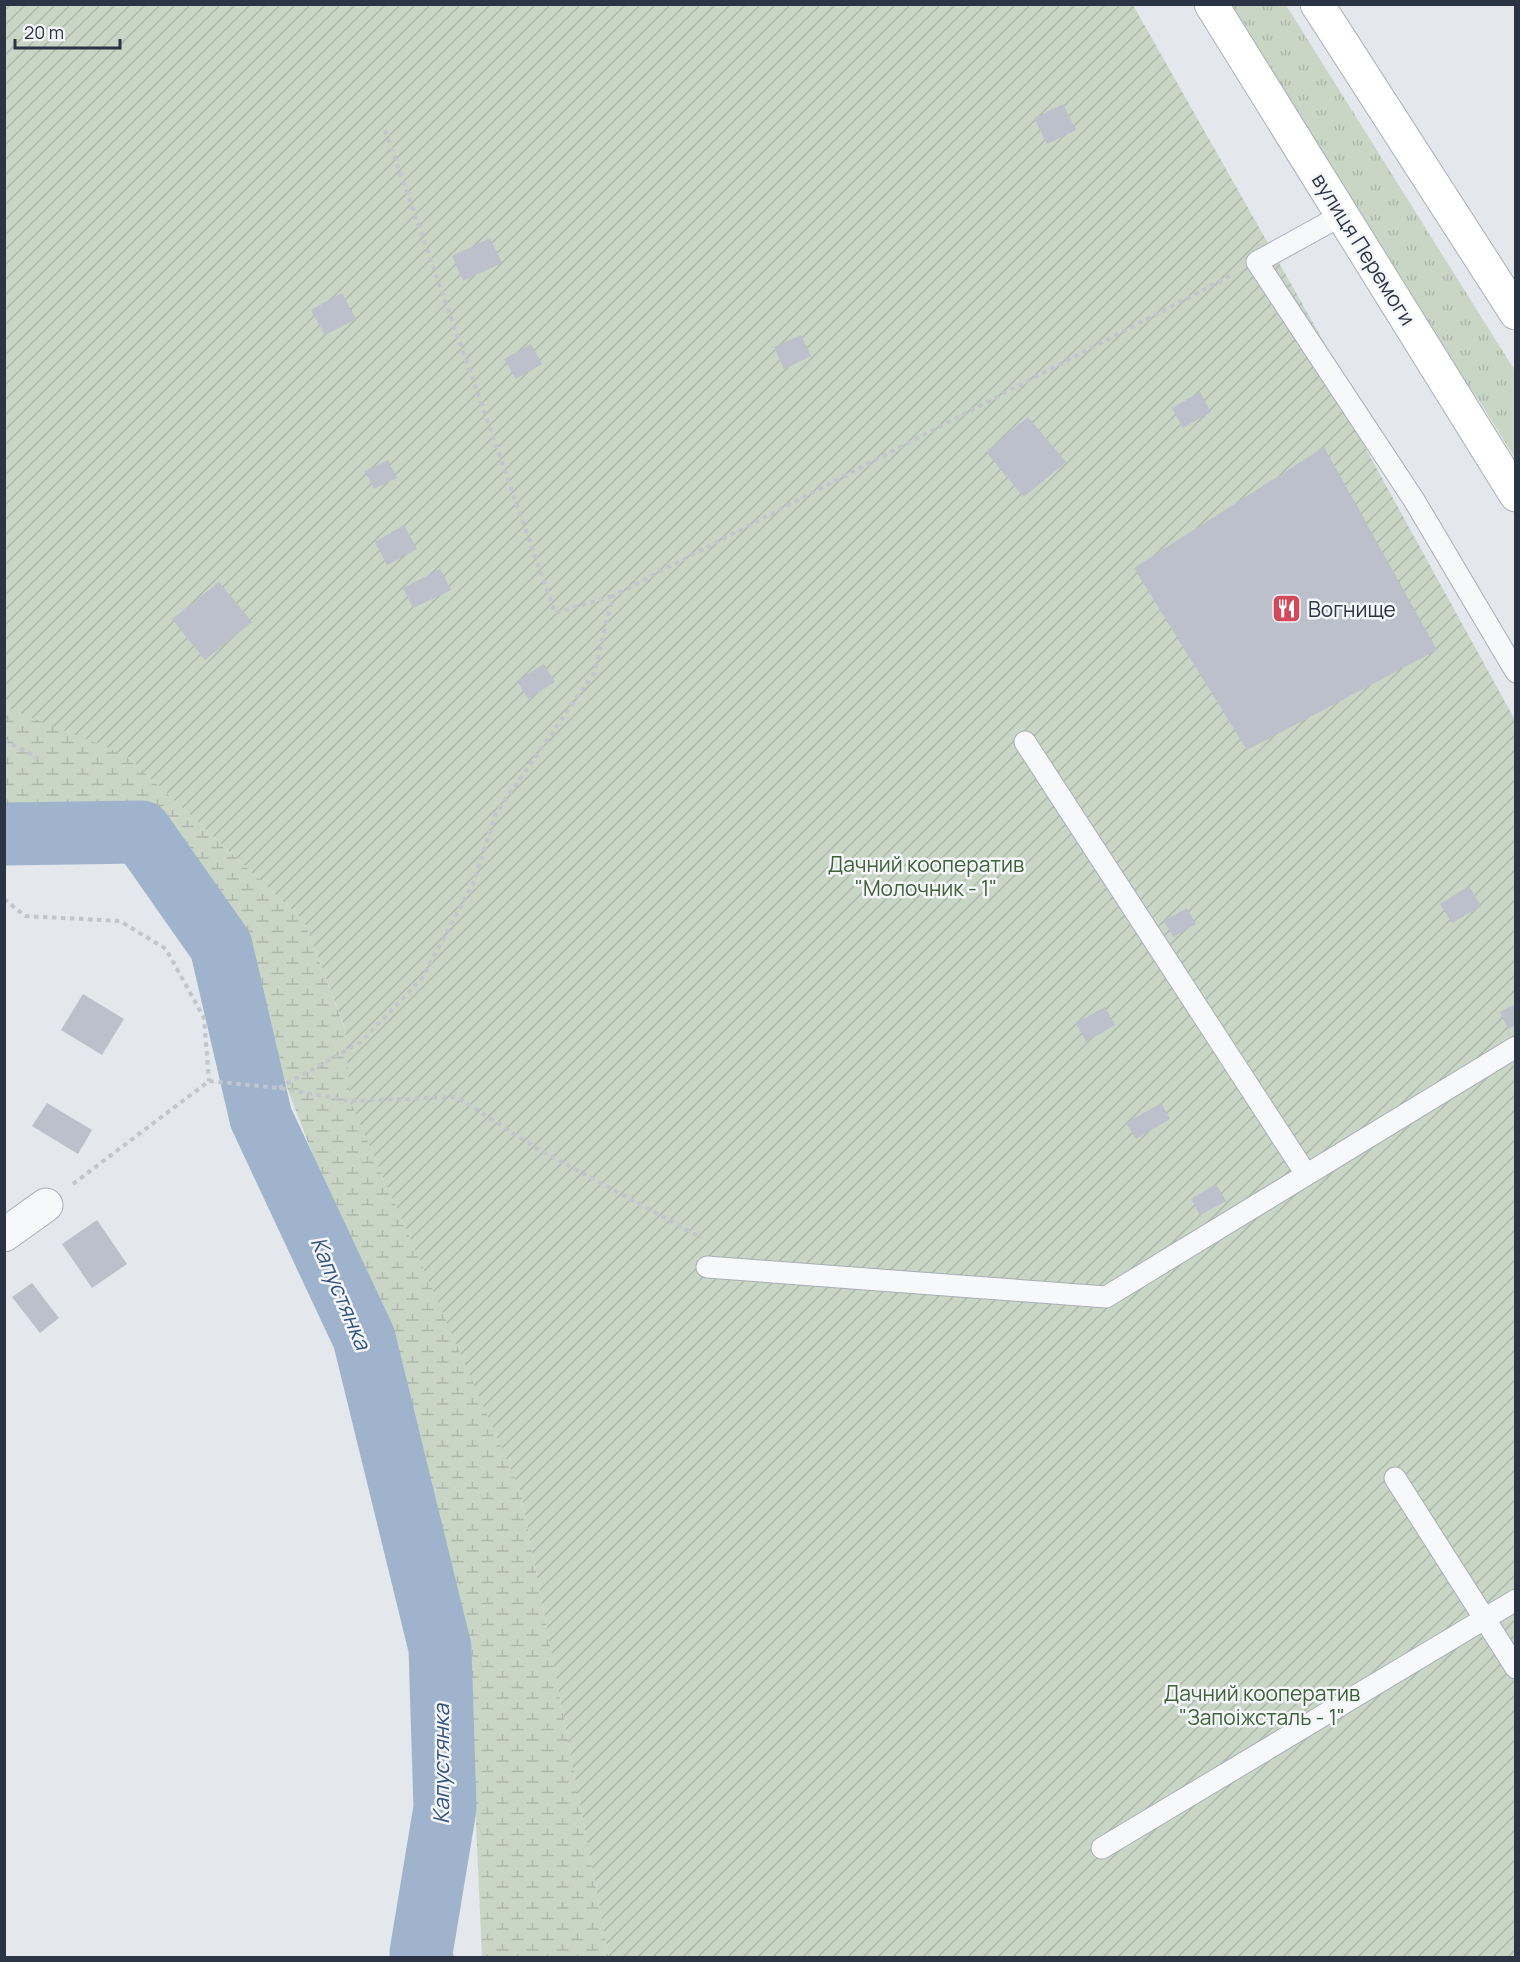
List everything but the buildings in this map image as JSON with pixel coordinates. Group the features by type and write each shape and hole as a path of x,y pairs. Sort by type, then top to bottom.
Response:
{"main road":[{"name":"вулиця Перемоги","path":"1211,4 1515,495"},
{"path":"1317,4 1515,313"}],"street":[{"path":"4,1235 46,1205"}],"lane":[{"path":"1342,215 1257,262 1414,500 1515,672"},
{"path":"1025,742 1306,1174"},
{"path":"707,1267 1106,1297 1515,1047"},
{"path":"1395,1478 1515,1668"},
{"path":"1102,1848 1515,1600"}],"path":[{"path":"385,130 555,613 614,596 1257,262"},
{"path":"279,1088 361,1042 422,978 473,884 496,813 594,673 614,596"},
{"path":"4,740 38,758"},
{"path":"4,898 26,916 120,921 166,949 204,1018 209,1081"},
{"path":"46,1205 209,1081 279,1088 350,1101 457,1097 536,1148 705,1240 707,1267"}],"green space":[{"name":"Дачний кооператив \"Молочник - 1\"","path":"4,5 1133,5 1363,411 1350,420 1515,720 1515,1957 609,1957 521,1492 350,1101 345,1028 304,921 126,755 5,707"},
{"path":"1232,5 1286,5 1515,371 1515,458 1478,399 1342,215 1287,94"},
{"path":"4,704 126,755 304,921 521,1492 609,1957 482,1957 468,1646 387,1357 266,1033 243,939 162,811 5,813"}],"waterway":[{"name":"Капустянка","path":"4,834 141,832 221,946 261,1118 364,1338 440,1648 445,1808 422,1958"}],"place":[{"name":"Вогнище","path":"1287,609"}],"park label":[{"name":"Дачний кооператив \"Запоіжсталь - 1\"","path":"1262,1705"}]}
